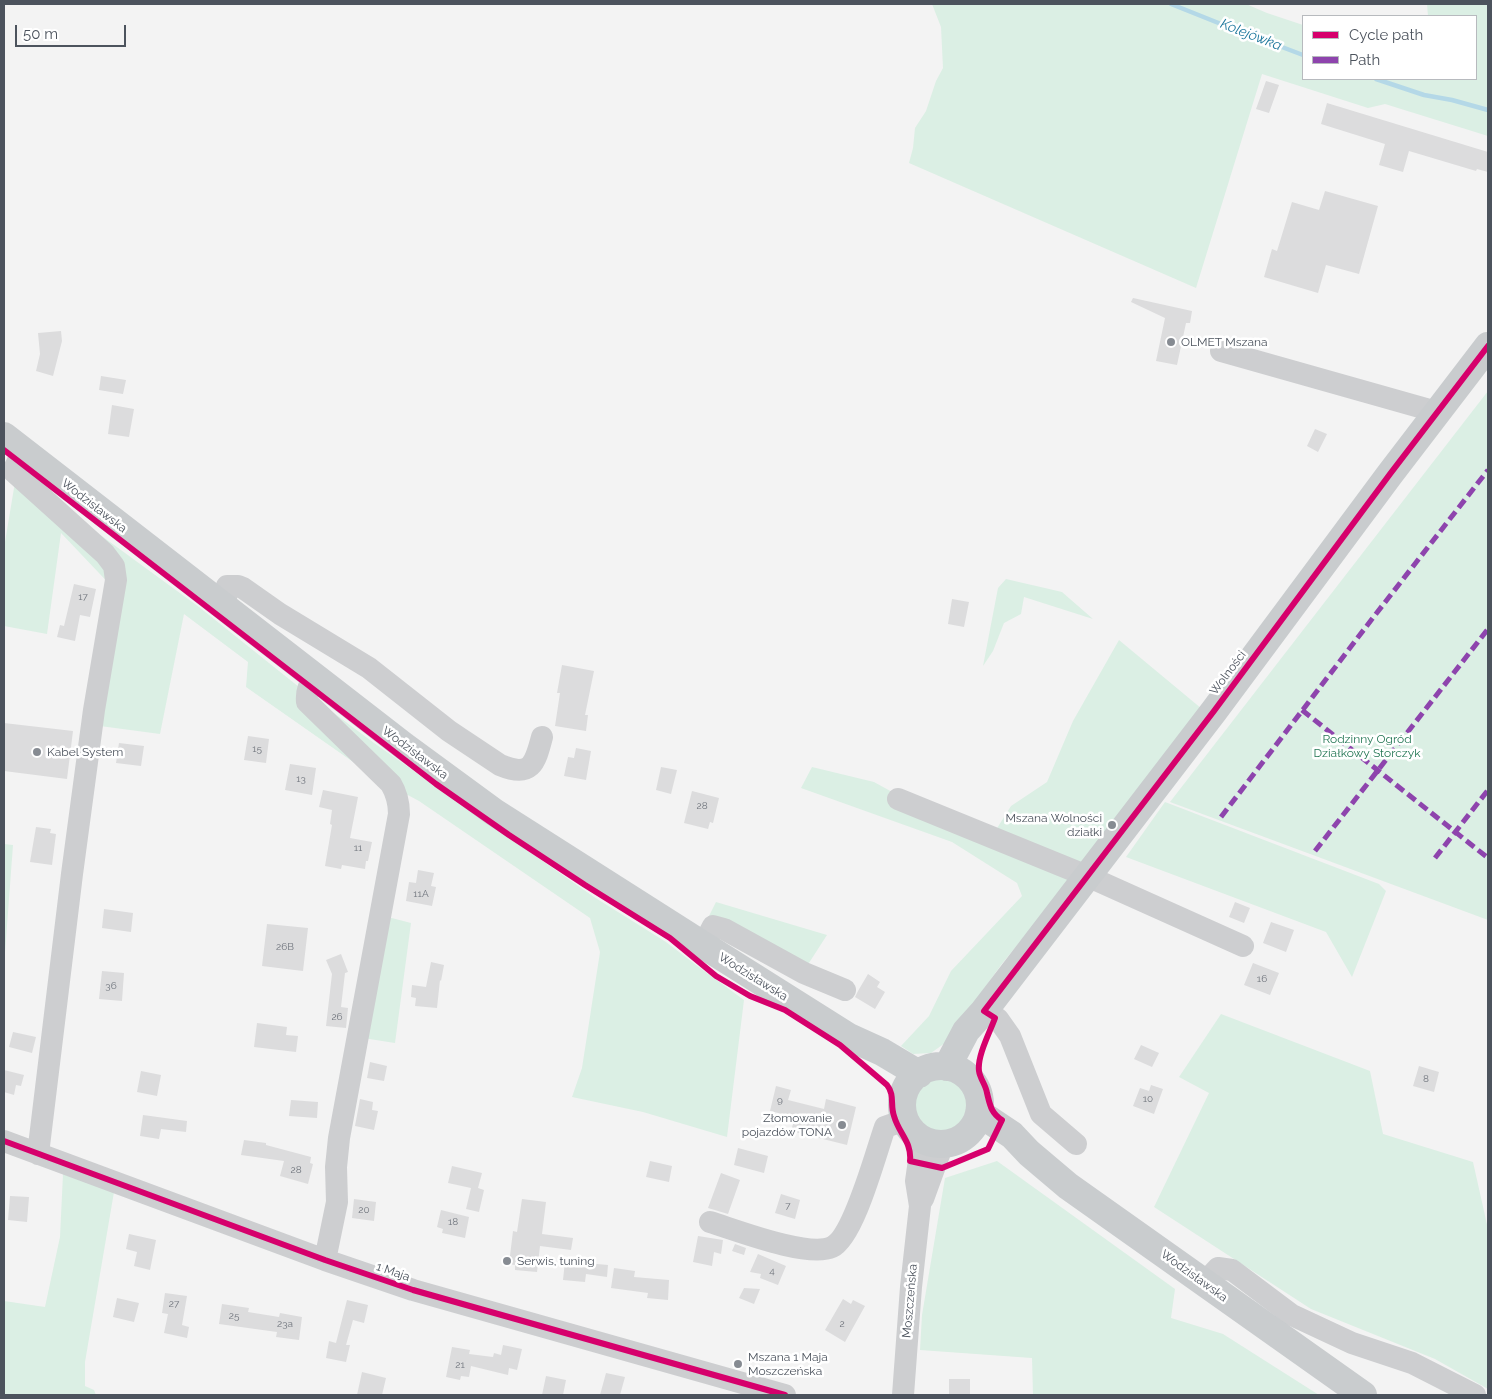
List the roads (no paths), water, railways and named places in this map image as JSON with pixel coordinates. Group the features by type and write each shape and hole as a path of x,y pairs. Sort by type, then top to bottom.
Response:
{"main road":[{"name":"Wolności","path":"957,1072 966,1031 984,1012 1488,346"},
{"name":"Wodzisławska","path":"14,444 404,746 494,812 849,1037 882,1052 909,1070 912,1083"},
{"path":"929,1069 957,1072 977,1091 979,1102 973,1123 953,1142 923,1134 902,1103 912,1083 929,1069"},
{"name":"Wodzisławska","path":"973,1123 1007,1147 1029,1153 1068,1186 1363,1395"}],"street":[{"path":"1221,351 1437,412"},
{"path":"14,444 18,461 14,471 105,554 116,572 91,729 38,1154"},
{"path":"216,600 227,594 227,586 243,588 280,614 369,668 448,731 500,765 518,771 525,770 532,765 538,754 542,737"},
{"path":"315,676 306,693 307,702 391,784 396,792 399,814 339,1138 336,1167 337,1202 325,1260"},
{"path":"898,799 1087,876 1243,946"},
{"path":"703,945 713,926 724,929 804,973 845,990"},
{"path":"984,1012 998,1019 1010,1036 1041,1114 1076,1144"},
{"path":"710,1222 798,1248 817,1250 833,1246 843,1236 854,1215 885,1127 923,1134"},
{"name":"Moszczeńska","path":"903,1395 911,1287 920,1206 916,1181 923,1134"},
{"name":"1 Maja","path":"4,1141 325,1260 413,1290 785,1395"},
{"path":"1204,1283 1218,1268 1232,1270 1292,1315 1352,1343 1412,1363 1475,1395"}],"waterway":[{"name":"Kolejówka","path":"1171,4 1302,55"},
{"name":"Kolejówka","path":"1379,80 1424,95 1452,100 1488,110"}],"place":[{"name":"OLMET Mszana","path":"1171,342"},
{"name":"Kabel System","path":"37,752"},
{"name":"Mszana Wolności działki","path":"1112,825"},
{"name":"Złomowanie pojazdów TONA","path":"842,1125"},
{"name":"Serwis, tuning","path":"507,1261"},
{"name":"Mszana 1 Maja Moszczeńska","path":"738,1364"}],"park label":[{"name":"Rodzinny Ogród Działkowy Storczyk","path":"1367,746"}]}
